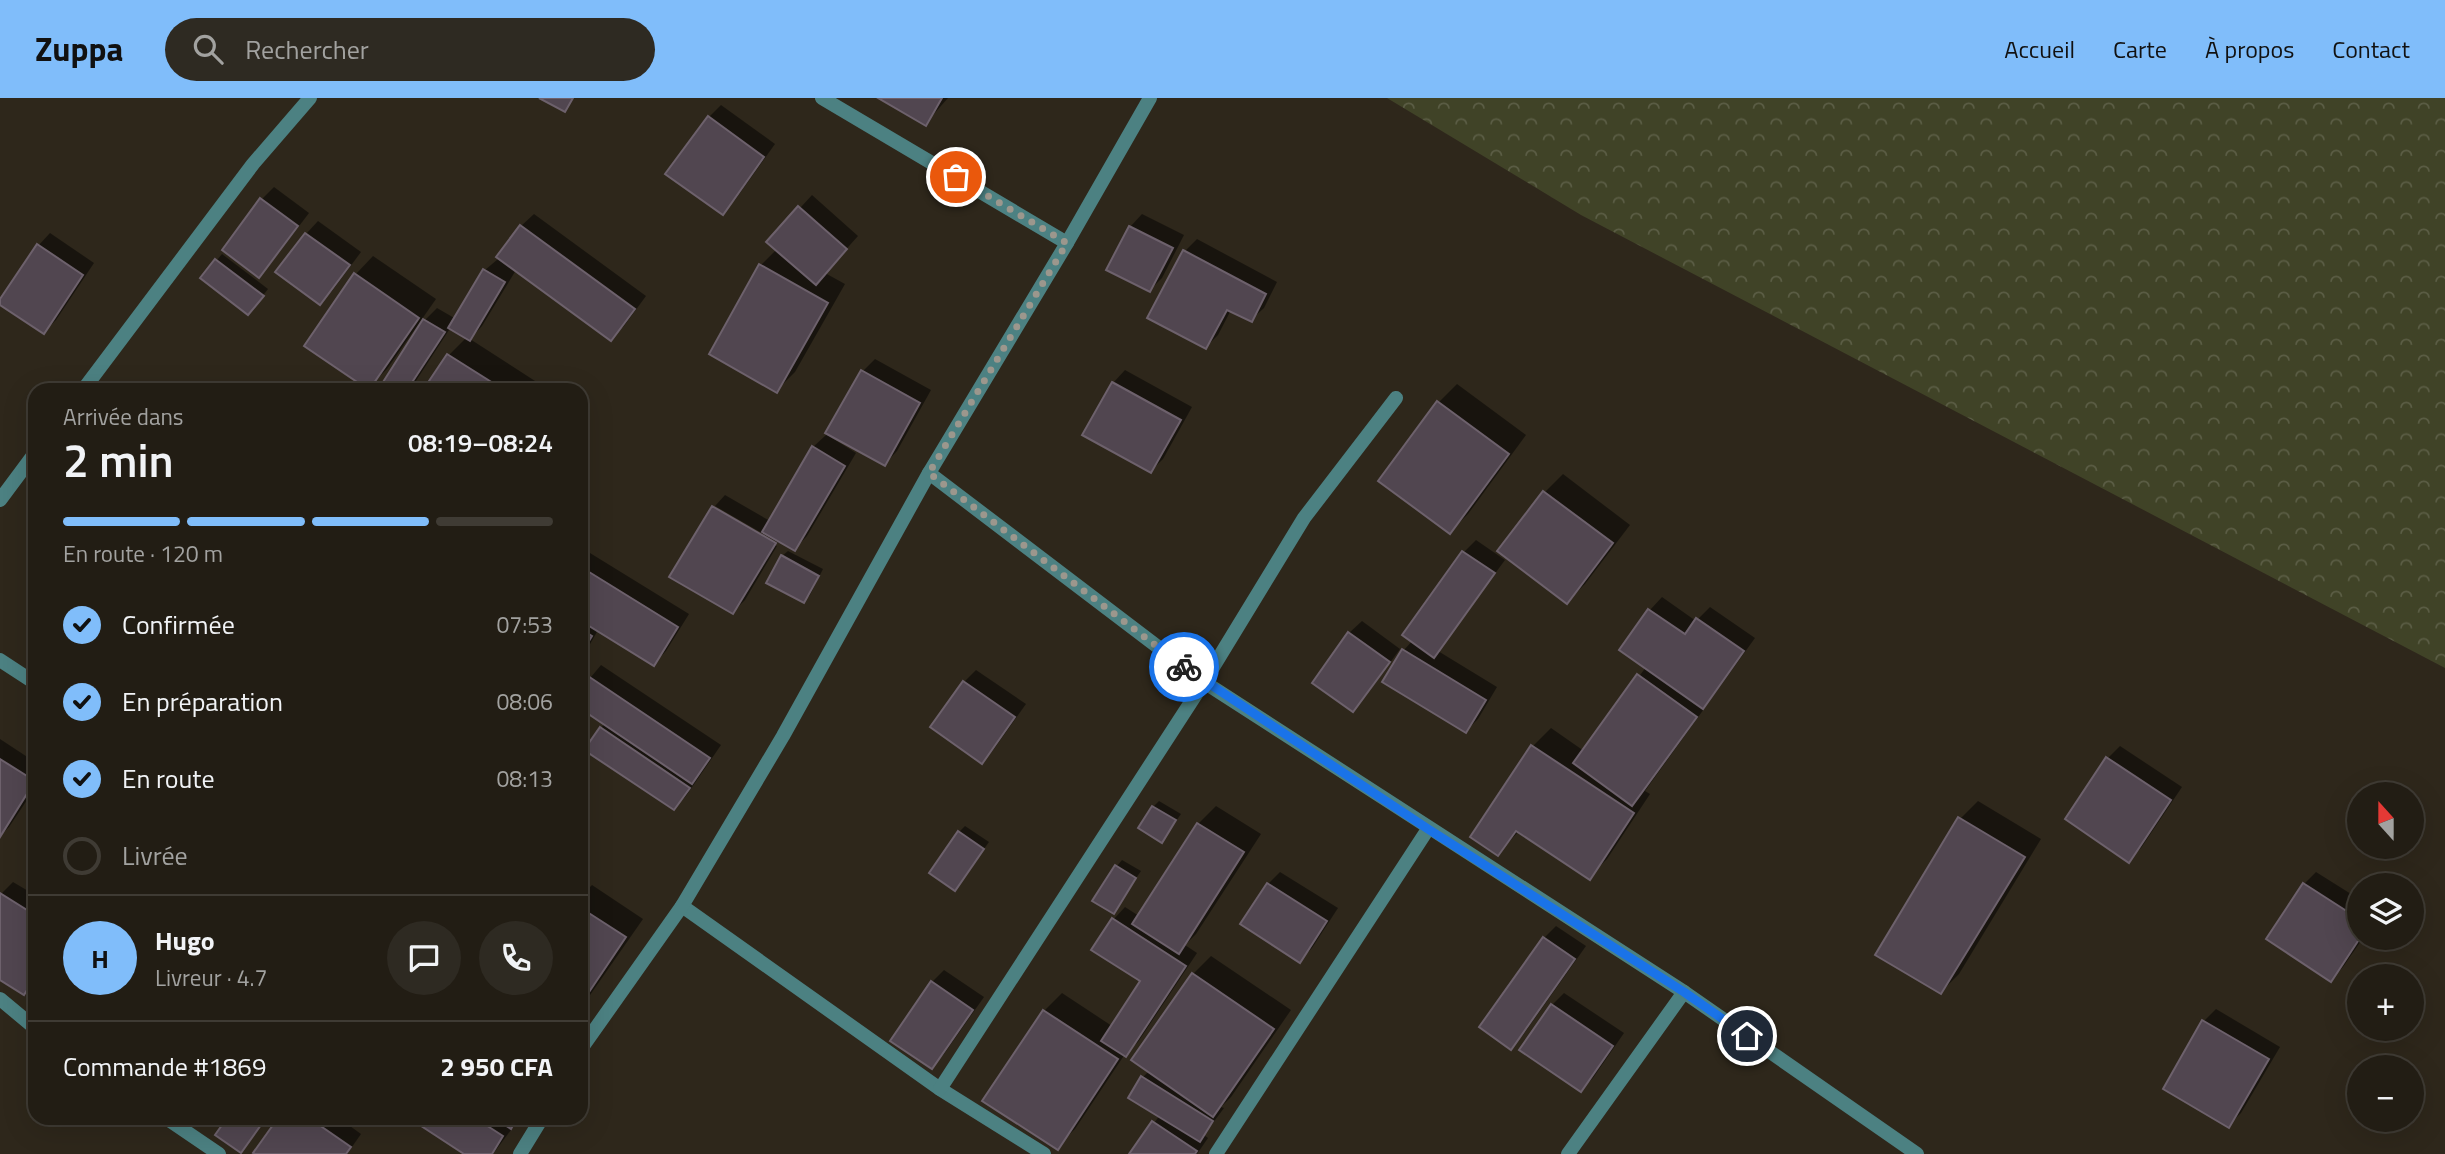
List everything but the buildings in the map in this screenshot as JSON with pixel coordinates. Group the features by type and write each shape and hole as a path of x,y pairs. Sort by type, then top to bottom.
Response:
{"street":[{"path":"88,383 253,164 310,98"},
{"path":"822,98 1067,243"},
{"path":"588,1035 682,906 783,736 929,473 1067,243 1150,98"},
{"path":"940,1089 1204,682 1304,518 1396,398"},
{"path":"0,500 28,462"},
{"path":"929,473 1204,682 1684,992 1917,1154"},
{"path":"0,660 28,678"},
{"path":"1216,1154 1428,829"},
{"path":"682,906 940,1089 1044,1154"},
{"path":"1568,1154 1684,992"},
{"path":"0,999 28,1022"},
{"path":"176,1125 219,1154"},
{"path":"520,1154 538,1125"}],"green space":[{"path":"1387,98 2445,98 2445,668 1581,215"}],"way so far":[{"path":"956,177 1067,243 929,473 1184,667"}],"route":[{"path":"1184,667 1428,829 1684,992 1747,1036"}]}
